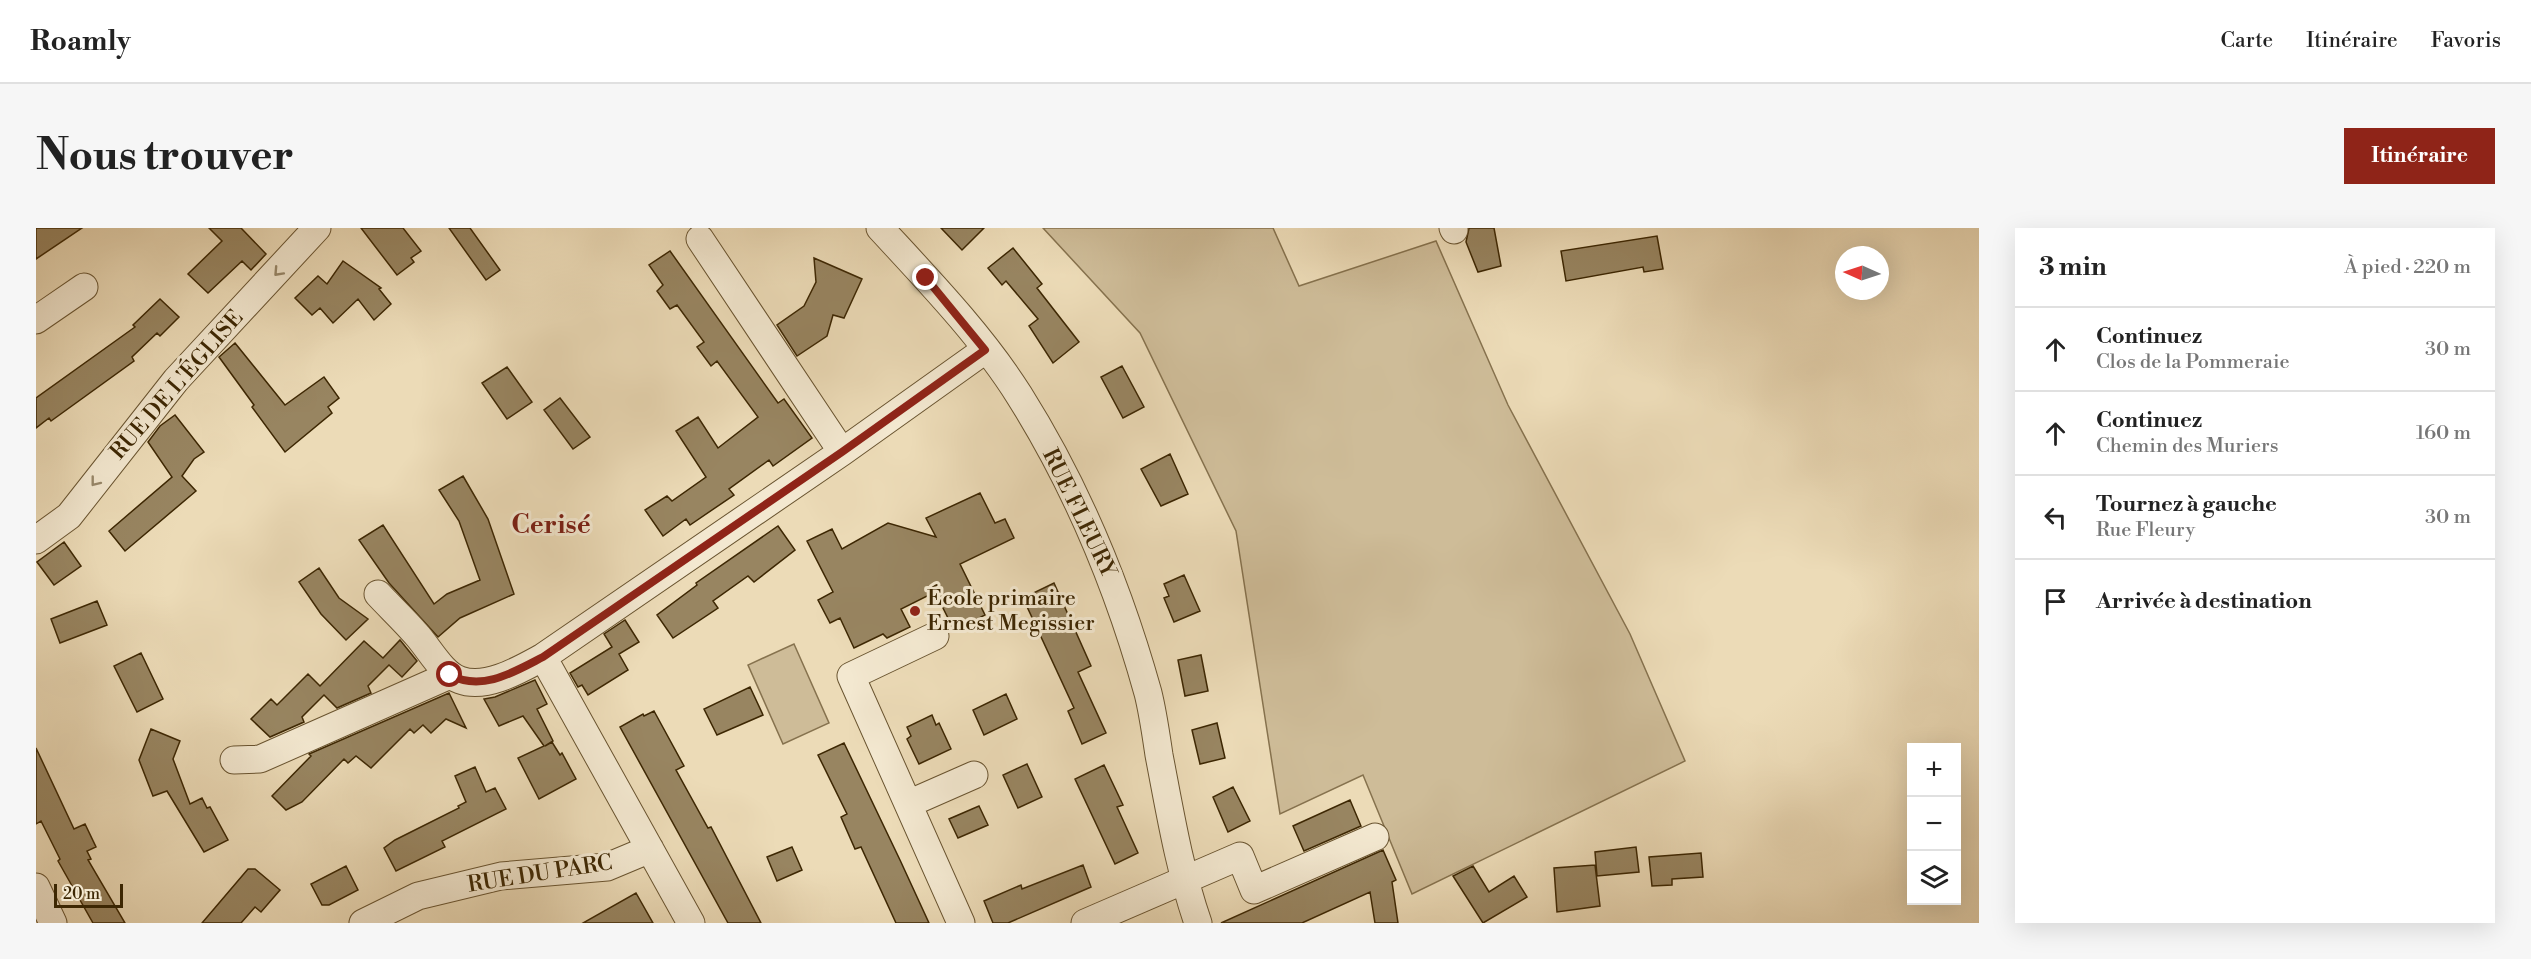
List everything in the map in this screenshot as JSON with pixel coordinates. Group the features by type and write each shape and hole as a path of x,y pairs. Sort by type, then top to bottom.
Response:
{"street":[{"name":"RUE DE L'ÉGLISE","path":"36,540 69,516 176,380 317,228"},
{"name":"RUE FLEURY","path":"880,228 926,278 1019,395 1071,489 1109,571 1148,696 1184,881 1197,923"},
{"path":"700,239 842,452"},
{"path":"36,320 84,287"},
{"path":"378,594 417,634 450,675 462,681 483,681 504,677 543,657 842,452 985,350"},
{"path":"935,636 851,676 961,923"},
{"path":"543,657 691,923"},
{"path":"234,760 260,759 450,675"},
{"path":"908,804 974,775"},
{"path":"1085,923 1240,856 1254,890 1375,837"},
{"name":"RUE DU PARC","path":"363,923 418,896 501,876 607,867 650,849"},
{"path":"36,888 53,923"}],"shaded area":[{"path":"1043,228 1273,228 1299,286 1436,241 1508,405 1630,634 1685,761 1412,894 1363,775 1280,814 1236,531 1140,333"},
{"path":"794,644 829,723 783,744 748,665"}],"building":[{"path":"36,228 82,228 36,259"},
{"path":"209,228 241,228 266,254 251,270 242,261 208,293 188,274 222,241"},
{"path":"361,228 403,228 421,251 411,258 414,262 397,275"},
{"path":"449,228 470,228 500,270 486,280"},
{"path":"941,228 984,228 962,250"},
{"path":"1469,228 1494,228 1501,266 1478,272 1466,242"},
{"path":"1657,236 1663,269 1644,272 1643,267 1566,281 1561,251"},
{"path":"1013,248 1042,284 1037,288 1079,342 1053,363 1029,326 1038,319 1006,281 1002,285 988,268"},
{"path":"670,251 778,403 784,399 812,438 773,466 769,460 729,489 734,495 690,525 686,519 663,536 645,510 667,496 672,501 706,477 676,431 698,417 718,448 758,417 717,361 711,366 697,347 704,342 677,305 670,309 657,291 663,285 649,265"},
{"path":"814,258 862,279 844,318 833,315 827,336 797,356 777,325 804,306 816,282"},
{"path":"343,261 381,288 379,289 391,304 374,320 358,299 333,323 320,308 312,315 295,298 318,276 327,284"},
{"path":"160,299 179,317 160,336 157,333 132,357 134,361 51,421 49,418 36,428 36,398 135,327 133,325"},
{"path":"235,343 285,405 324,377 339,398 328,407 332,413 285,452 219,357"},
{"path":"1122,366 1144,407 1123,418 1101,377"},
{"path":"507,367 532,402 507,419 482,383"},
{"path":"560,398 590,437 573,449 544,410"},
{"path":"175,415 204,452 194,459 182,476 196,491 125,551 109,531 172,477 148,442 160,426"},
{"path":"1170,454 1188,494 1161,506 1141,469"},
{"path":"463,476 488,519 514,594 460,618 438,637 389,583 359,540 383,525 434,604 447,594 480,580 459,521 439,490"},
{"path":"980,493 995,523 1005,519 1014,538 960,564 985,615 964,626 961,622 952,626 935,592 901,609 910,627 887,638 883,634 854,648 840,618 830,623 818,600 833,592 807,541 832,529 842,549 888,523 936,537 926,518"},
{"path":"778,526 795,550 754,582 748,576 713,601 718,608 673,638 657,615 697,585 696,583"},
{"path":"64,542 81,566 54,585 37,562"},
{"path":"319,568 339,598 368,619 346,640 321,614 299,582"},
{"path":"1184,575 1200,611 1174,622 1164,598 1169,596 1164,584"},
{"path":"1054,583 1091,666 1078,672 1106,733 1082,744 1068,711 1074,708 1023,598"},
{"path":"97,601 107,625 60,643 51,619"},
{"path":"625,620 639,642 619,654 628,670 588,695 582,685 578,687 570,673 612,647 604,634"},
{"path":"400,640 417,661 402,677 389,665 368,686 371,693 337,708 324,695 302,717 304,722 270,737 251,719 271,699 277,705 308,674 320,686 364,641 383,658"},
{"path":"141,653 163,699 137,712 114,666"},
{"path":"1201,655 1208,691 1185,696 1178,660"},
{"path":"535,680 547,704 537,709 553,741 545,746 552,742 560,755 562,753 576,779 539,799 518,758 544,746 523,716 499,726 484,699 495,697"},
{"path":"750,687 763,715 717,735 704,709"},
{"path":"449,693 466,728 446,719 431,733 423,725 414,733 410,729 371,768 356,756 348,763 344,759 302,802 286,810 272,796 311,756 309,754"},
{"path":"1006,694 1017,719 984,735 973,710"},
{"path":"654,711 684,766 676,770 708,828 711,827 761,923 728,923 620,727 643,714 644,716"},
{"path":"932,715 936,725 939,723 951,749 919,764 907,739 911,736 907,727"},
{"path":"1217,723 1225,758 1200,764 1192,730"},
{"path":"151,729 180,741 173,759 190,804 202,798 207,808 210,807 228,840 204,852 167,791 153,796 139,760"},
{"path":"844,743 929,923 896,923 861,847 855,849 841,817 847,814 818,755"},
{"path":"36,748 74,829 85,824 96,847 87,851 91,859 88,860 125,923 93,923 58,861 60,859 41,821 36,824"},
{"path":"1027,764 1042,797 1018,808 1003,775"},
{"path":"1104,765 1123,805 1117,807 1138,853 1115,864 1075,779"},
{"path":"475,767 486,792 495,788 506,809 442,841 445,847 396,871 384,848 395,840 459,808 458,806 466,802 455,776"},
{"path":"1233,787 1250,821 1228,832 1213,797"},
{"path":"1350,800 1361,826 1304,851 1293,826"},
{"path":"979,806 988,825 958,838 949,819"},
{"path":"792,847 802,870 777,881 767,857"},
{"path":"1636,847 1639,872 1597,876 1595,852"},
{"path":"1383,850 1396,880 1392,882 1398,923 1375,923 1370,892 1302,923 1221,923"},
{"path":"1701,853 1703,877 1672,879 1672,885 1652,886 1649,857"},
{"path":"1083,865 1091,887 1008,923 993,923 984,901 1021,885 1022,889"},
{"path":"1595,865 1600,906 1557,912 1554,868"},
{"path":"346,866 358,890 329,905 322,905 311,884"},
{"path":"1473,866 1489,892 1514,876 1527,897 1483,923 1453,876"},
{"path":"248,869 255,869 280,890 261,912 255,907 241,923 202,923"},
{"path":"636,893 653,923 583,923"}],"place":[{"name":"École primaire Ernest Megissier","path":"915,611"}],"district":[{"name":"Cerisé","path":"551,525"}],"route":[{"path":"450,675 462,681 483,681 504,677 543,657 842,452 985,350 926,278"}]}
